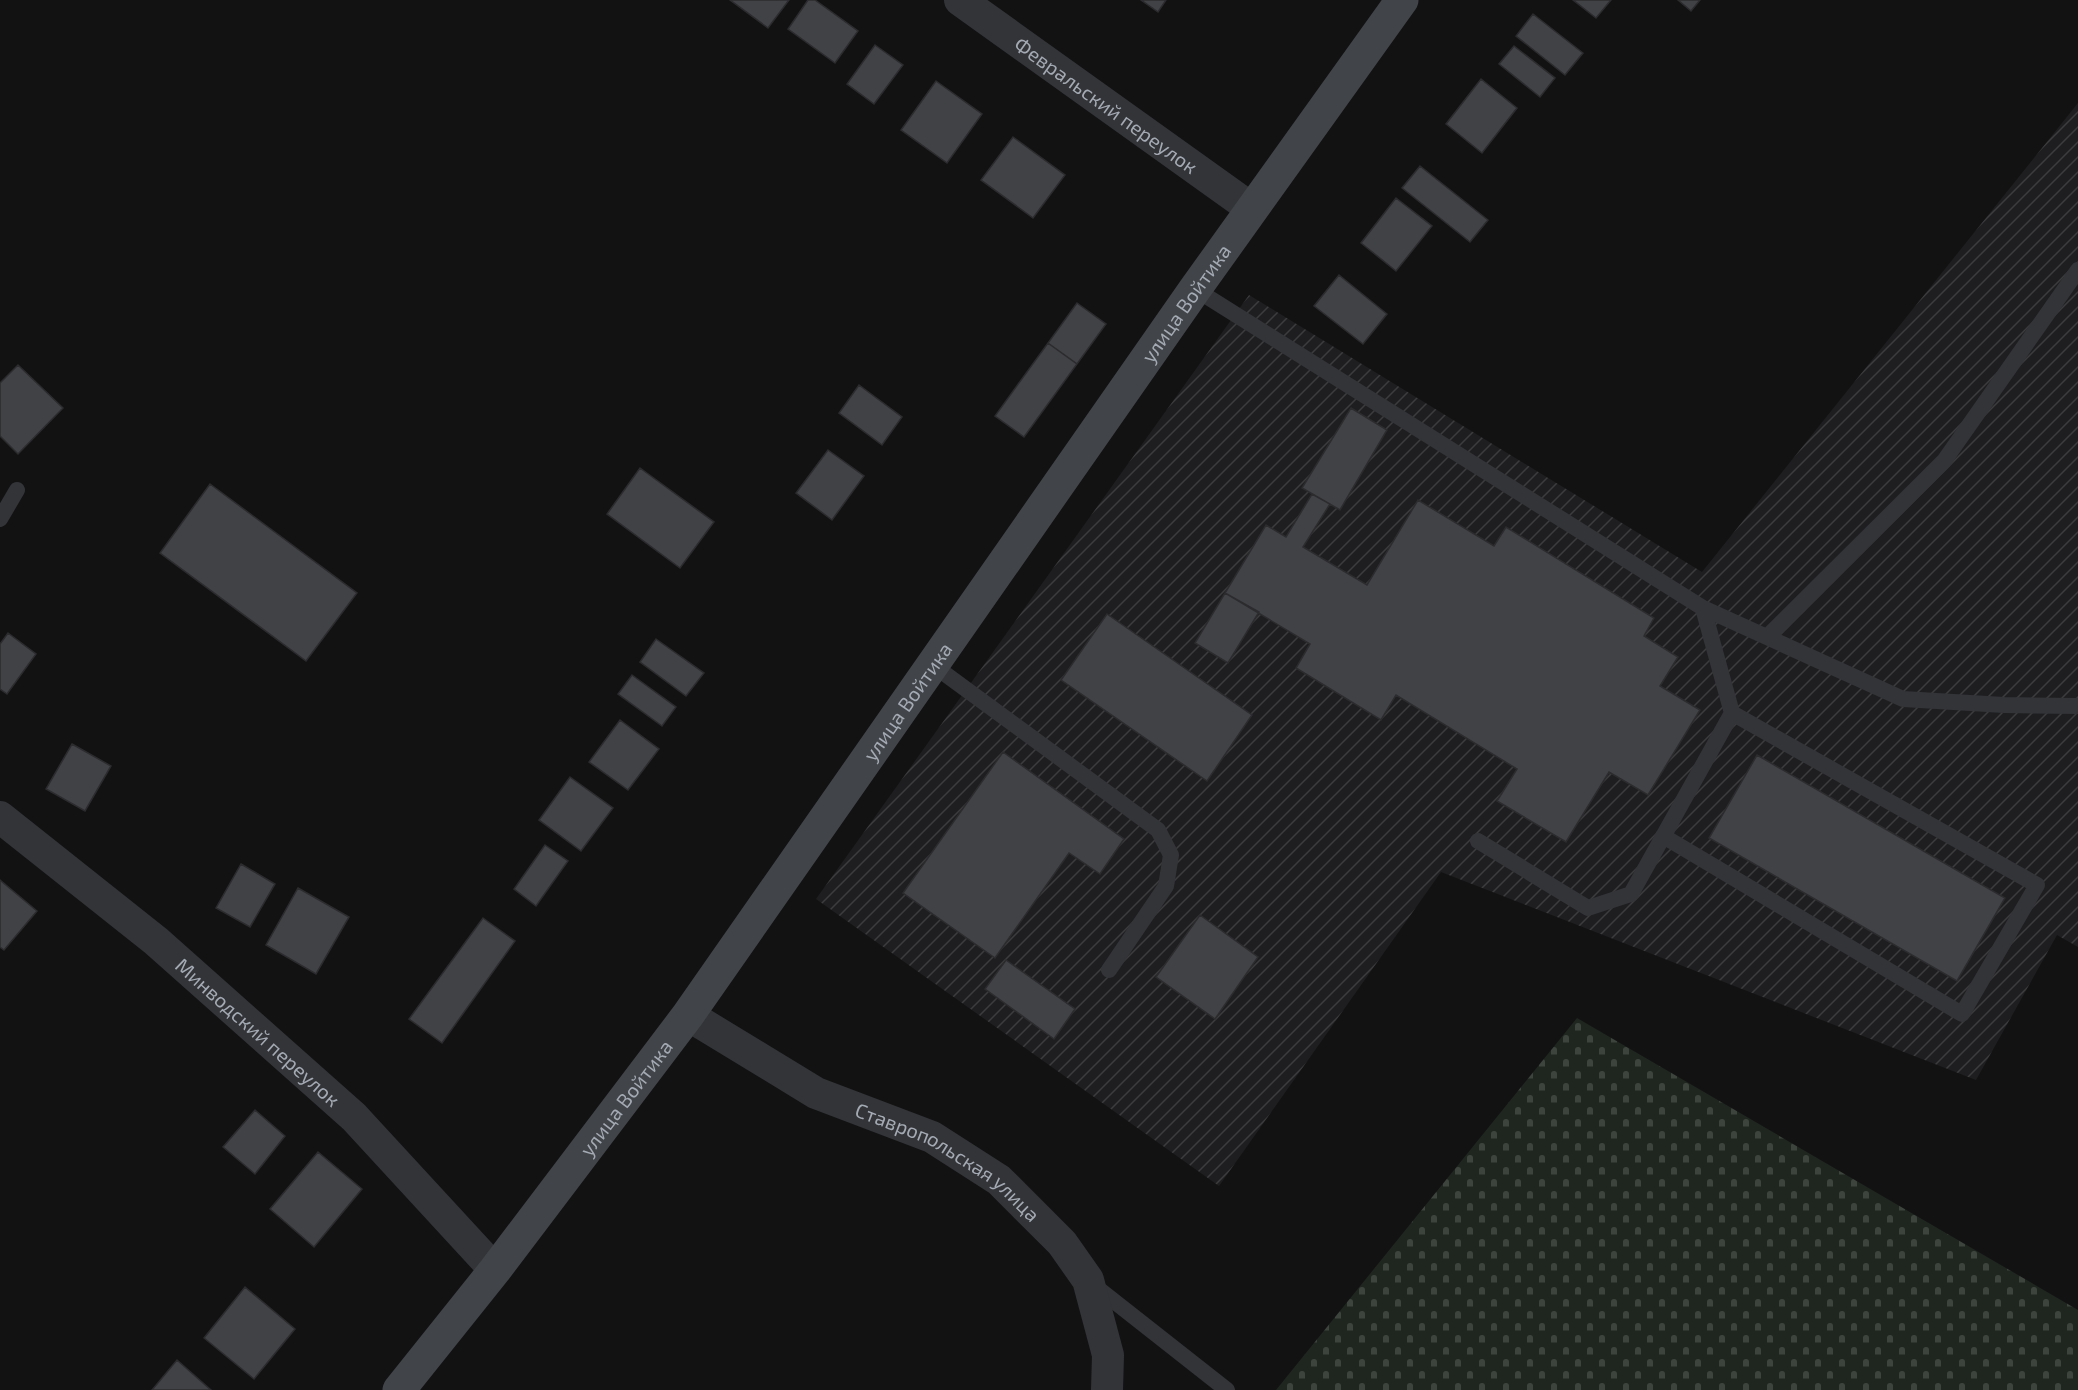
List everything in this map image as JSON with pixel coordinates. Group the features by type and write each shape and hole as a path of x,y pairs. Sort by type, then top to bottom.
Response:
{"main road":[{"name":"улица Войтика","path":"399,1390 495,1270 688,1015 1195,290 1402,0"}],"street":[{"name":"Февральский переулок","path":"960,0 1252,209"},
{"name":"Минводский переулок","path":"0,817 156,941 354,1117 495,1270"},
{"name":"Ставропольская улица","path":"688,1015 816,1093 932,1137 999,1180 1062,1243 1088,1280 1107,1355 1107,1390"}],"lane":[{"path":"1767,637 1944,461 2078,270"},
{"path":"1195,290 1703,608 1903,699 2004,705 2078,706"},
{"path":"0,519 17,490"},
{"path":"1478,841 1588,908 1631,894 1732,713 1703,608"},
{"path":"933,664 1158,830 1171,855 1166,886 1109,970"},
{"path":"1663,836 1962,1014 2037,885 1732,713"},
{"path":"1088,1280 1227,1390"}],"shaded area":[{"path":"2078,103 2078,947 2057,935 1976,1080 1441,872 1219,1186 816,899 1249,295 1702,572"}],"green space":[{"path":"1577,1018 2078,1310 2078,1390 1276,1390"}],"building":[{"path":"730,0 789,0 768,28"},
{"path":"808,0 815,0 858,31 835,63 788,29"},
{"path":"1141,0 1166,0 1158,12"},
{"path":"1573,0 1611,0 1596,18"},
{"path":"1678,0 1700,0 1691,11"},
{"path":"1533,14 1583,53 1565,75 1516,36"},
{"path":"875,45 903,65 874,104 847,84"},
{"path":"1514,46 1555,78 1540,97 1499,64"},
{"path":"1481,79 1517,108 1482,153 1446,124"},
{"path":"936,81 982,114 947,163 901,130"},
{"path":"1013,137 1065,175 1033,218 981,180"},
{"path":"1420,166 1488,220 1470,242 1402,188"},
{"path":"1396,198 1432,226 1396,271 1361,243"},
{"path":"1339,275 1387,314 1363,344 1314,306"},
{"path":"1077,303 1106,324 1077,364 1048,343"},
{"path":"1048,343 1077,364 1024,437 995,416"},
{"path":"18,365 63,408 18,454 0,436 0,383"},
{"path":"859,385 902,417 882,445 839,413"},
{"path":"1351,408 1387,430 1340,510 1302,488"},
{"path":"828,450 864,476 832,520 796,493"},
{"path":"640,468 714,522 680,568 607,514"},
{"path":"210,484 357,593 306,661 160,553"},
{"path":"1312,494 1330,504 1303,547 1367,585 1418,500 1494,546 1506,527 1654,618 1644,636 1678,657 1660,686 1700,710 1648,795 1609,772 1566,842 1497,801 1517,769 1396,695 1381,720 1296,668 1310,644 1225,593 1266,525 1286,537"},
{"path":"1225,593 1259,612 1228,663 1195,643"},
{"path":"1107,614 1252,715 1207,781 1061,680"},
{"path":"8,633 36,654 7,694 0,689 0,644"},
{"path":"656,639 704,673 686,696 640,662"},
{"path":"632,675 676,707 662,726 618,694"},
{"path":"620,720 659,749 628,790 589,762"},
{"path":"72,744 111,766 85,811 46,789"},
{"path":"1003,752 1124,839 1100,874 1069,853 995,958 903,893"},
{"path":"1757,755 2005,898 1957,981 1709,838"},
{"path":"570,777 613,808 581,851 539,820"},
{"path":"545,845 568,861 536,906 514,889"},
{"path":"241,864 275,884 250,927 216,908"},
{"path":"0,880 37,911 4,950 0,947"},
{"path":"298,888 349,917 316,974 266,945"},
{"path":"1200,915 1258,957 1215,1019 1156,977"},
{"path":"483,918 515,941 442,1043 409,1019"},
{"path":"1006,960 1075,1009 1054,1039 985,989"},
{"path":"255,1110 285,1136 255,1174 223,1147"},
{"path":"318,1152 362,1189 314,1247 270,1209"},
{"path":"245,1287 295,1329 254,1379 204,1338"},
{"path":"177,1360 211,1390 152,1390"}]}
